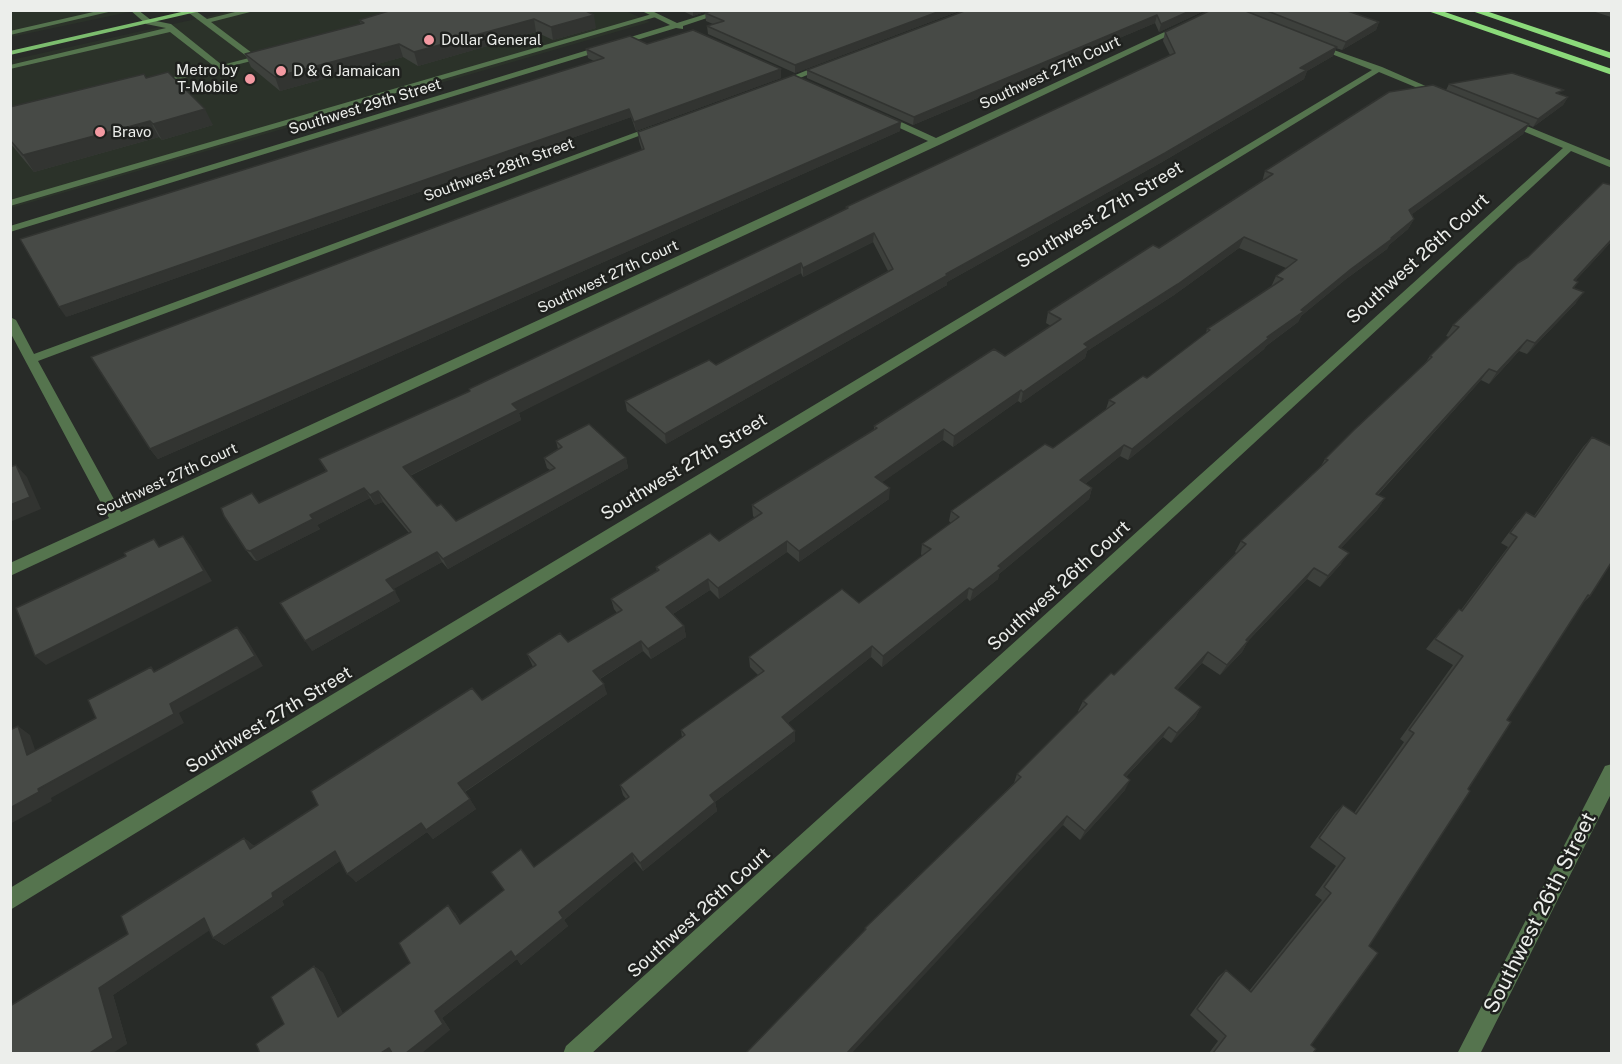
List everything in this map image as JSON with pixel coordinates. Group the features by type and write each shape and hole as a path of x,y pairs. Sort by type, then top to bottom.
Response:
{"highway":[{"path":"1429,10 1611,72"},
{"path":"1473,10 1611,56"}],"main road":[{"path":"10,44 136,13 163,10"},
{"path":"10,53 195,11"}],"street":[{"path":"10,33 114,10"},
{"path":"206,21 255,10"},
{"path":"643,10 688,31"},
{"name":"Southwest 29th Street","path":"10,229 728,10"},
{"name":"Southwest 27th Court","path":"10,570 1219,10"},
{"path":"195,11 255,59"},
{"path":"136,13 149,22 168,26 221,68"},
{"path":"10,203 655,16"},
{"path":"10,67 172,29"},
{"path":"1303,40 1453,99"},
{"path":"146,87 277,54"},
{"path":"772,86 838,62"},
{"name":"Southwest 27th Street","path":"10,900 1379,69"},
{"path":"784,73 805,82"},
{"path":"876,114 938,142"},
{"path":"1496,117 1611,165"},
{"name":"Southwest 28th Street","path":"31,358 671,123"},
{"name":"Southwest 26th Court","path":"574,1053 1570,147"},
{"path":"11,322 117,519"},
{"name":"Southwest 26th Street","path":"1468,1053 1611,772"}],"shaded area":[{"path":"11,10 134,11 11,37"},
{"path":"624,10 650,22 11,208 11,60 232,11"}],"building":[{"path":"392,10 584,10 594,15 551,27 534,19 414,52 399,44 275,77 245,54 364,23 359,20"},
{"path":"714,10 943,10 795,65 707,26 724,21 705,13"},
{"path":"967,10 1192,10 1161,24 1157,15 914,117 807,70"},
{"path":"1211,10 1243,10 1337,47 1300,68 1307,70 1165,153 946,274 948,275 665,434 625,401 709,360 716,365 893,269 874,233 803,268 801,263 512,404 518,410 403,467 437,506 441,504 456,521 555,468 544,458 562,447 556,441 589,424 626,458 443,559 437,552 386,580 395,591 305,641 280,603 411,532 378,491 370,495 364,488 310,515 313,519 250,551 246,550 224,516 221,508 252,493 259,503 327,471 319,459 470,391 469,389 848,208 846,207 1175,53 1165,32"},
{"path":"1265,10 1345,10 1379,22 1346,42"},
{"path":"693,30 781,69 634,122 629,109 59,307 20,239 604,58 586,49 630,36 647,44"},
{"name":"Bravo","path":"168,72 205,109 153,124 150,121 23,155 10,140 10,107 144,74 146,78"},
{"path":"1512,73 1564,90 1556,93 1568,97 1538,119 1449,84"},
{"path":"794,75 901,122 150,449 91,357 644,149 638,132"},
{"path":"1433,85 1529,124 1409,210 1414,219 1391,238 1393,238 1351,269 1301,310 1304,311 1267,337 1269,338 1132,449 1124,445 1080,480 1092,488 998,566 1001,568 973,590 969,588 883,656 872,646 782,717 795,731 710,795 715,802 640,863 632,853 559,912 563,918 515,957 511,951 435,1011 443,1024 406,1053 392,1053 389,1048 381,1053 260,1053 256,1044 284,1024 271,997 314,966 338,1017 410,963 399,943 448,905 460,924 504,890 491,872 521,849 534,867 629,797 620,785 685,735 681,730 764,671 749,657 842,589 859,603 931,549 922,544 959,517 951,511 1045,444 1053,448 1115,403 1109,400 1143,376 1147,378 1210,330 1207,329 1283,279 1276,276 1297,260 1244,237 1178,284 1084,344 1088,347 1023,392 1021,390 954,436 944,429 875,477 890,488 799,551 787,541 718,588 708,579 666,607 684,626 648,649 641,641 593,671 604,684 458,783 470,799 426,830 421,823 347,874 335,851 272,893 273,897 213,938 204,918 99,988 113,1038 90,1053 10,1053 10,1006 128,934 121,916 244,838 250,849 318,805 311,791 472,688 482,700 536,665 527,654 560,633 568,642 622,610 611,599 659,570 656,567 710,533 719,541 762,513 752,505 877,428 874,426 994,349 1005,356 1061,319 1048,312 1153,245 1159,248 1273,174 1265,171 1389,92"},
{"path":"1603,183 1611,185 1611,240 1574,280 1578,282 1573,288 1584,292 1535,343 1527,340 1497,372 1489,369 1376,494 1385,498 1339,547 1349,553 1328,576 1314,568 1246,640 1248,641 1227,665 1208,652 1175,688 1201,707 1177,733 1169,727 1124,775 1130,780 1085,831 1067,816 847,1053 746,1053 865,928 1021,777 1017,774 1087,704 1083,701 1111,673 1114,675 1246,544 1241,541 1328,460 1325,459 1432,357 1430,356 1459,327 1453,325 1518,263 1528,257"},
{"path":"1592,437 1611,446 1611,563 1507,720 1511,722 1468,789 1470,791 1369,946 1378,953 1311,1045 1316,1049 1313,1053 1213,1053 1226,1036 1197,1009 1226,970 1251,992 1331,893 1324,887 1345,858 1319,838 1343,805 1356,814 1414,733 1409,730 1463,656 1435,639 1459,609 1462,611 1517,537 1510,533 1526,512 1535,517"},
{"path":"16,465 30,497 10,505 10,467"},
{"path":"183,536 204,571 35,656 16,608 126,556 124,553 154,539 159,547"},
{"path":"237,627 255,656 170,704 174,714 38,789 39,792 10,808 10,730 18,726 27,755 96,718 88,700 151,667 154,672"}],"place":[{"name":"Dollar General","path":"429,40"},
{"name":"D & G Jamaican","path":"281,71"},
{"name":"Metro by T-Mobile","path":"250,79"},
{"name":"Bravo","path":"100,132"}]}
